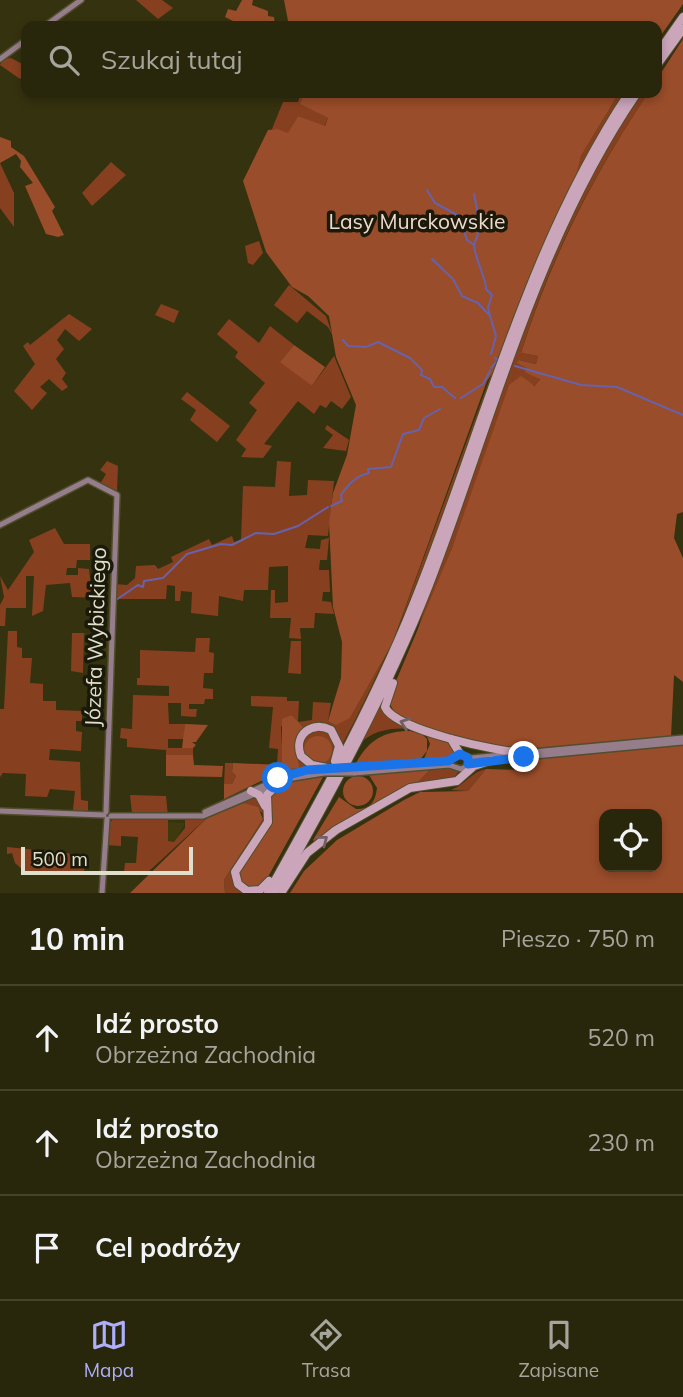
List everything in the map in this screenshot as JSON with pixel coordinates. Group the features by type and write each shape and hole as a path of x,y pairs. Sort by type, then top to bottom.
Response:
{"highway":[{"path":"662,47 683,18"},
{"path":"662,58 683,29"},
{"path":"268,893 344,756 390,659 432,559 544,253 583,168 626,98"},
{"path":"525,753 491,750 396,720 385,707 554,246 589,172 634,98"},
{"path":"275,893 367,724 421,604"},
{"path":"262,893 390,659"},
{"path":"325,771 301,756 299,741 305,731 319,726 331,730 339,746 335,761"},
{"path":"443,735 454,742 461,761 452,782"},
{"path":"282,893 307,853 335,830 410,788 452,782 474,766 492,760"},
{"path":"269,881 260,890 247,891 238,884 235,875 238,865 268,822 267,795 280,782"},
{"path":"254,792 267,808"}],"street":[{"path":"52,21 81,0"},
{"path":"0,59 21,44"},
{"name":"Józefa Wybickiego","path":"0,525 88,480 117,499 102,893"},
{"path":"0,811 182,818 203,816 221,810 292,773 355,770 683,740"},
{"path":"461,761 683,740"},
{"path":"254,792 280,782 325,771"}],"shaded area":[{"path":"136,0 162,0 173,8 158,19"},
{"path":"11,58 21,63 20,79 0,65 3,59"},
{"path":"299,98 303,98 301,104 328,118 324,127 298,116 288,134 272,129 283,102 298,102"},
{"path":"616,98 623,98 575,179 581,156"},
{"path":"637,98 645,98 591,186 545,284 521,353 538,356 536,364 519,360 528,368 524,372 540,378 536,386 524,380 509,386 459,530 414,644 426,601 546,270 590,175"},
{"path":"111,162 126,175 92,206 82,193"},
{"path":"0,163 14,193 14,227 0,208"},
{"path":"259,241 263,253 253,265 248,263 245,246"},
{"path":"289,285 326,316 333,336 328,327 307,311 297,323 274,305"},
{"path":"161,304 179,311 174,323 155,315"},
{"path":"69,314 92,329 79,341 65,329 57,340 64,349 56,359 66,373 62,379 68,387 62,391 49,379 40,387 47,393 32,410 14,391 35,364 23,346 28,342 30,345"},
{"path":"229,319 259,343 270,326 294,345 281,361 312,386 334,356 351,397 342,409 331,401 326,408 320,405 314,414 298,401 264,444 272,446 263,458 241,457 246,449 236,440 257,410 249,403 265,383 235,357 238,352 217,334"},
{"path":"493,370 496,372 461,468 398,628"},
{"path":"187,392 230,426 217,442 190,420 196,410 181,399"},
{"path":"327,425 349,440 346,451 323,448 333,435 325,429"},
{"path":"107,461 118,466 117,492 100,484 106,474 100,470"},
{"path":"277,461 291,462 289,496 307,495 308,480 334,481 328,536 308,535 305,548 320,549 321,540 329,538 327,560 320,560 319,570 329,570 330,592 323,592 322,601 331,602 334,614 315,613 314,628 300,628 301,639 289,638 291,618 270,618 271,590 275,590 275,603 288,602 288,566 269,567 268,590 244,590 243,601 219,596 218,616 191,613 192,592 181,591 180,601 175,601 175,586 167,585 166,599 115,599 115,584 127,585 135,578 136,566 155,565 158,569 173,562 171,557 209,539 212,545 232,536 234,542 241,540 243,486 275,487"},
{"path":"55,528 64,544 90,544 90,560 77,560 76,568 67,568 66,575 78,575 78,568 89,569 91,589 101,591 101,598 72,597 70,583 46,585 43,611 32,616 34,576 26,576 26,608 6,608 5,626 0,626 0,605 4,597 0,576 8,590 34,552 29,540"},
{"path":"8,631 17,631 17,647 22,648 22,658 32,658 30,683 43,684 43,701 56,701 56,710 82,711 82,721 76,721 76,731 82,732 81,751 50,749 49,760 80,762 81,800 88,801 88,812 73,810 75,791 50,789 47,797 25,796 26,774 3,773 0,777 0,709 4,709"},
{"path":"72,633 84,633 83,673 71,671"},
{"path":"84,633 110,634 109,655 83,654"},
{"path":"196,638 210,638 209,652 214,653 213,673 204,673 203,688 213,689 213,699 205,699 204,704 189,704 189,709 197,709 196,717 181,716 181,703 168,703 169,724 185,724 184,739 168,739 168,748 193,748 193,755 166,755 166,750 127,747 127,739 120,738 121,728 132,729 133,695 169,696 169,686 137,685 137,678 140,678 140,650 195,652"},
{"path":"409,640 385,697 384,711 393,722 424,731 401,728 371,735 360,745 350,764"},
{"path":"291,641 301,641 301,674 288,673"},
{"path":"387,652 341,747 338,735 315,725 297,743 310,767 300,769 295,745 303,727 298,722 312,720 313,702 331,703 328,721 350,718"},
{"path":"251,696 287,697 287,701 299,701 298,722 292,715 281,727 283,766 277,765 278,749 269,748 273,707 251,706"},
{"path":"325,729 336,740 336,754 330,765 309,762 300,745 307,732"},
{"path":"225,763 233,763 232,772 236,776 232,784 224,784"},
{"path":"449,766 459,771 454,778 417,783 432,768"},
{"path":"486,769 468,791 451,790 476,773"},
{"path":"130,795 166,796 168,816 132,813"},
{"path":"257,796 266,813 250,893 225,893 224,880 263,819 263,813 243,803"},
{"path":"208,817 147,873 124,872 125,863 136,863 138,837 121,836 121,846 106,845 108,823 116,818 168,820 168,841 174,842 185,828 185,820"},
{"path":"168,822 185,823 175,842 168,841"},
{"path":"7,847 86,855 84,872 25,872 15,863 12,853 7,854"}],"green space":[{"path":"242,0 253,0 252,5 268,11 268,16 274,17 274,21 233,21 225,17 228,9 236,11"},
{"path":"284,0 683,0 683,4 662,34 662,21 288,21"},
{"path":"683,39 683,512 677,514 674,538 683,558 683,682 674,675 671,737 543,749 496,750 397,718 388,700 452,548 509,385 521,376 535,386 540,379 524,372 527,368 517,363 519,360 536,364 538,356 521,353 545,284 575,218 628,124 645,98 662,98 662,71"},
{"name":"Lasy Murckowskie","path":"303,98 616,98 581,156 574,185 505,354 487,381 392,644 350,718 336,725 328,721 341,678 342,642 333,607 329,522 333,493 347,455 356,405 336,357 329,316 308,296 292,287 266,252 243,181 268,130 277,129 288,133 298,116 325,126 328,118 300,104"},
{"path":"0,137 11,141 11,147 24,156 55,207 52,211 64,235 58,237 46,234 25,186 33,183 20,167 21,161 16,154 0,163"},
{"path":"294,345 325,367 312,386 280,362"},
{"path":"292,715 303,727 295,745 300,769 282,771 224,799 224,784 232,784 236,776 232,772 233,763 282,765 282,719"},
{"path":"185,724 208,725 196,742 192,742 196,745 193,748 182,748"},
{"path":"410,731 422,734 427,739 427,751 419,761 355,765 377,739 391,733"},
{"path":"426,734 451,741 456,752 449,758 423,761 430,744"},
{"path":"318,736 328,740 332,750 328,760 318,764 308,760 304,750 308,740"},
{"path":"683,744 683,893 290,893 304,871 337,840 404,800 420,792 468,791 486,769 522,770 531,759"},
{"path":"166,755 193,755 194,765 223,766 222,777 166,776"},
{"path":"432,768 417,783 315,842 313,840 339,797 356,809 371,804 377,788 369,775"},
{"path":"358,776 369,780 373,791 369,802 358,806 347,802 343,791 347,780"},
{"path":"304,777 323,777 263,886 248,889 240,883 239,867 267,828 269,794 287,782"},
{"path":"243,803 258,807 263,819 224,880 225,893 130,893 208,817"}],"waterway":[{"path":"427,190 435,203 459,216 467,240 474,245 486,289 492,295 488,308 490,316"},
{"path":"474,194 478,215 483,220 474,245"},
{"path":"432,259 453,279 462,296 478,303 490,316 496,336 491,354"},
{"path":"343,340 348,346 366,347 378,342 410,358 422,370 421,375 430,379 434,387 442,387 455,398"},
{"path":"491,368 498,360 495,358"},
{"path":"515,366 581,385 617,387 683,415"},
{"path":"461,398 483,384 490,371"},
{"path":"331,506 342,501 341,495 347,486 369,473 368,469 391,467 403,434 419,430 424,418 440,409"},
{"path":"116,600 138,585 143,587 144,581 163,578 187,554 221,544 232,545 256,533 274,534 298,526 328,507"}],"route":[{"path":"278,778 307,770 448,761 457,754 468,758 468,764 524,757"}]}
